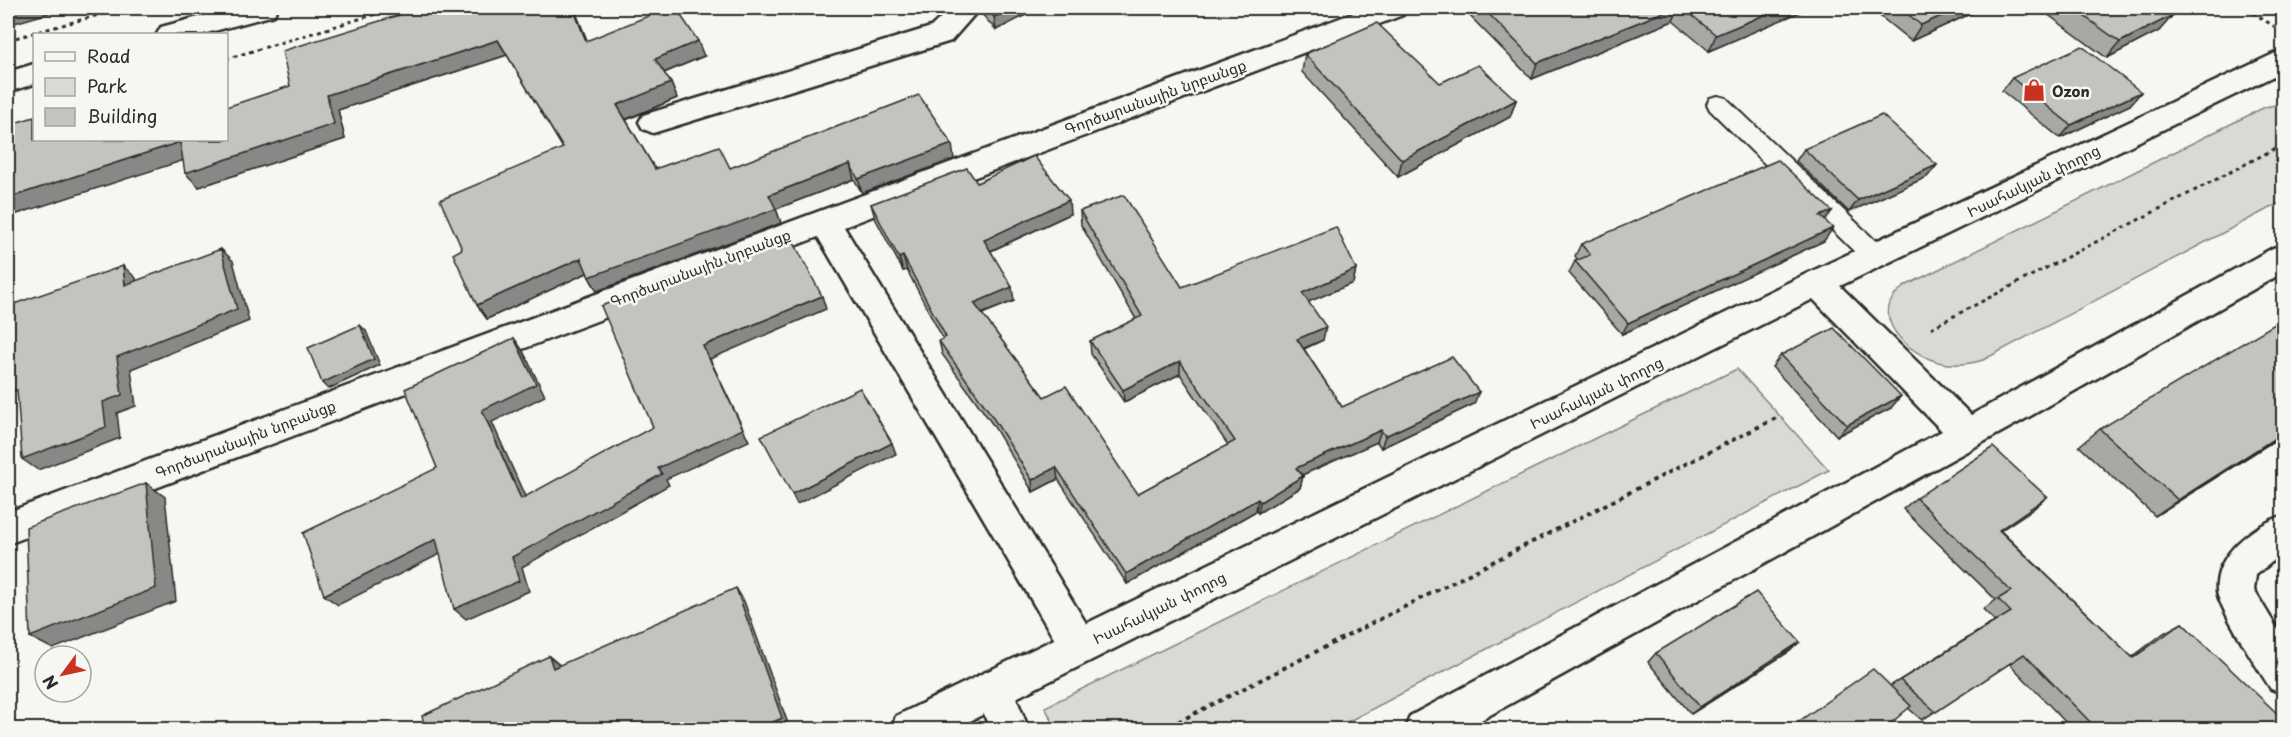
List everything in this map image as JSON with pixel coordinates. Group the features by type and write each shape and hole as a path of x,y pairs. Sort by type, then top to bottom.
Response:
{"main road":[{"path":"175,33 264,8"},
{"path":"653,122 941,33 967,8"},
{"name":"Գործարանային նրբանցք","path":"8,528 1393,8"},
{"name":"Իսահակյան փողոց","path":"910,729 1875,256 2283,45"},
{"path":"8,82 33,74"},
{"path":"824,220 1079,646"},
{"path":"1424,729 1967,434 2283,257"},
{"path":"1817,283 1967,434"},
{"path":"2283,531 2242,562 2235,577 2235,593 2283,676"},
{"path":"993,688 1010,729"}],"lane":[{"path":"1718,104 1875,256"}],"path":[{"path":"33,33 124,8"},
{"path":"228,58 396,8"},
{"path":"2246,8 2283,45"},
{"path":"8,40 33,33"},
{"path":"1931,328 2283,144"},
{"path":"1162,729 1780,416"}],"green space":[{"path":"2283,106 2283,201 1983,360 1952,364 1929,359 1916,352 1895,332 1888,309 1893,297 1905,286 2265,107"},
{"path":"1737,369 1829,470 1334,729 1056,729 1045,707"}],"building":[{"path":"422,8 573,8 586,41 668,8 676,8 698,41 655,59 671,83 617,105 655,169 719,146 730,168 919,95 952,144 858,179 850,164 769,195 776,209 589,277 581,258 477,305 453,254 462,249 440,200 563,148 498,40 327,95 334,124 185,173 180,142 8,198 8,125 33,117 33,141 228,141 228,106 290,86 282,51"},
{"path":"986,8 1013,8 994,17"},
{"path":"1483,8 1674,8 1537,63"},
{"path":"1683,8 1781,8 1716,35"},
{"path":"1900,8 1959,8 1921,25"},
{"path":"2073,8 2163,8 2173,15 2120,42"},
{"path":"1377,23 1440,83 1478,65 1516,100 1402,160 1305,54"},
{"path":"2082,46 2141,92 2071,125 2012,78"},
{"path":"1882,115 1937,165 1858,200 1804,149"},
{"path":"1034,156 1069,200 984,240 1012,287 974,303 1044,397 1066,386 1137,494 1235,441 1180,361 1123,390 1090,341 1142,316 1080,211 1124,195 1182,287 1336,227 1356,269 1302,293 1326,327 1297,339 1342,407 1452,357 1479,392 1385,436 1381,430 1296,468 1303,476 1260,502 1258,499 1126,574 1056,467 1032,480 990,413 939,341 946,337 903,256 899,258 871,204 967,168 977,183"},
{"path":"1778,160 1832,211 1820,216 1833,228 1628,323 1575,261 1590,255 1581,244"},
{"path":"790,235 822,296 703,346 743,429 658,468 662,474 512,557 519,581 454,609 436,539 324,595 303,533 437,468 405,389 514,338 536,384 482,410 521,499 653,427 601,306"},
{"path":"221,249 237,309 117,357 122,395 103,402 106,427 22,459 17,390 13,392 8,306 123,266 125,285"},
{"path":"2283,319 2283,433 2178,500 2100,429"},
{"path":"360,325 374,359 322,383 308,348"},
{"path":"1834,328 1901,396 1847,425 1781,355"},
{"path":"860,388 892,443 792,494 761,436"},
{"path":"1993,447 2047,497 1999,530 2133,658 2182,623 2283,719 2283,729 2097,729 2024,654 1936,712 1900,680 2011,612 1998,599 2011,591 1916,498"},
{"path":"146,483 156,588 30,637 26,527"},
{"path":"736,588 782,718 758,729 425,729 422,716 549,656 553,668"},
{"path":"1756,592 1800,642 1700,707 1656,653"},
{"path":"1873,669 1911,706 1884,729 1788,729"}],"place":[{"name":"Ozon","path":"2034,90"}]}
